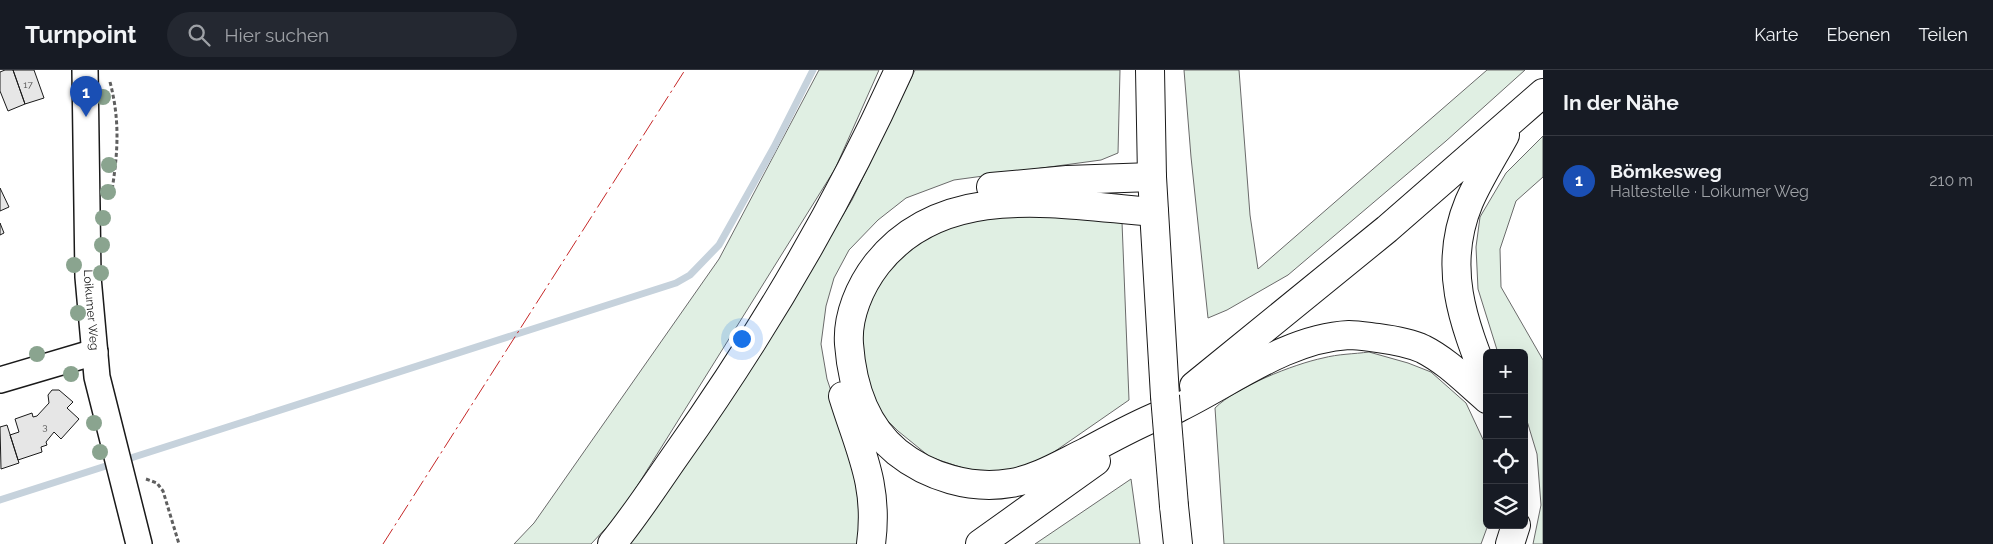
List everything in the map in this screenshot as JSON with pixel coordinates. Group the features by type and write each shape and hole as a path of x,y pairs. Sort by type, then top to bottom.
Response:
{"main road":[{"path":"612,544 698,423 766,320 823,221 878,117 899,70"},
{"path":"1150,70 1152,177 1159,324 1178,544"},
{"path":"980,544 1152,419 1387,229 1543,93"},
{"path":"1483,372 1467,332 1458,295 1455,268 1459,234 1469,202 1513,121"},
{"path":"871,544 874,518 872,489 836,376 833,340 838,302 854,269 881,234 916,210 970,190 1067,180 1152,177"},
{"path":"1154,212 1011,202 971,207 933,220 890,248 864,280 848,336 850,365 866,415 897,452 926,470 951,480 979,484 1012,483 1052,468 1152,419 1178,409 1284,351 1349,335 1388,339 1421,348 1441,360 1483,396"},
{"path":"1510,544 1515,529"}],"street":[{"name":"Loikumer Weg","path":"85,70 88,277 97,377 126,466 139,544"},
{"path":"0,380 95,352"}],"path":[{"path":"126,466 156,483 163,491 179,544"}],"green space":[{"path":"819,70 879,70 835,169 621,512 591,544 514,544 534,523 719,259"},
{"path":"915,70 1120,70 1118,153 1101,160 954,180 906,198 878,220 849,250 834,278 826,306 821,344 827,379 863,486 860,544 623,544 803,281 852,200"},
{"path":"1184,70 1239,70 1250,215 1258,269 1487,70 1525,70 1446,141 1288,275 1227,310 1208,318"},
{"path":"1543,136 1543,177 1516,201 1500,249 1501,287 1543,360 1543,544 1533,544 1541,505 1537,454 1528,424 1528,349 1497,349 1478,289 1476,247 1480,217 1506,173"},
{"path":"1023,209 1122,222 1129,400 1051,454 1025,466 1004,471 969,470 930,457 898,431 880,413 865,376 861,335 874,285 910,248 957,220"},
{"path":"1369,352 1408,363 1431,372 1466,403 1483,439 1483,529 1487,529 1481,544 1224,544 1215,408 1237,392 1266,377 1311,361"},
{"path":"1131,479 1140,544 1035,544"}],"building":[{"path":"13,70 25,104 8,111 0,91 0,72"},
{"path":"13,70 34,70 44,98 25,104"},
{"path":"0,188 9,207 0,211"},
{"path":"0,223 4,233 0,235"},
{"path":"52,390 59,390 73,402 67,408 79,419 61,439 54,432 46,442 47,445 41,447 42,452 18,460 10,435 19,432 15,419 32,413 33,417 37,416 49,403 48,395"},
{"path":"7,425 19,463 1,469 0,427"}],"waterway":[{"path":"0,500 676,283 690,275 719,245 774,147 813,70"}],"power":[{"path":"383,544 685,70"}],"place":[{"name":"Bömkesweg","path":"86,117"}]}
